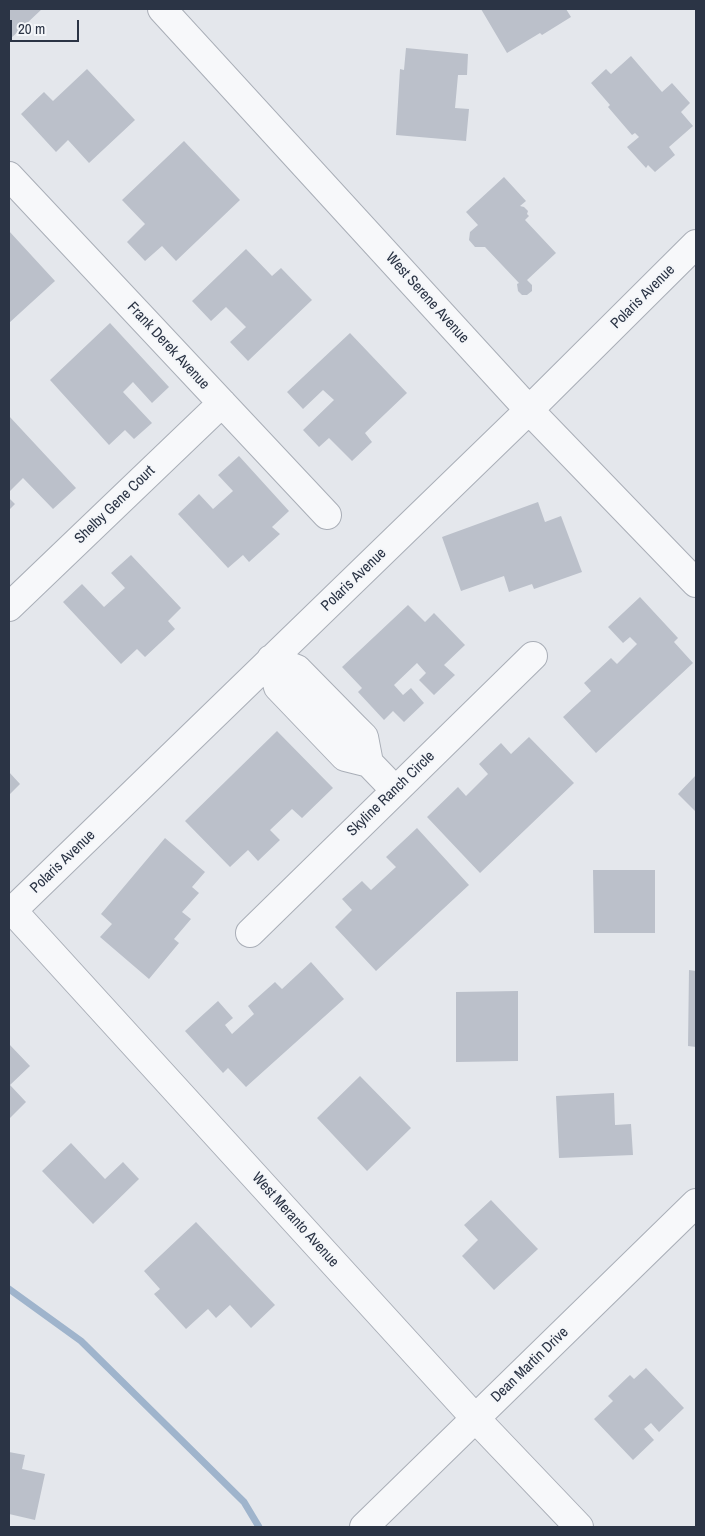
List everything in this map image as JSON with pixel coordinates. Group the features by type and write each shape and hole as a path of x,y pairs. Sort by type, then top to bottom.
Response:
{"street":[{"name":"West Serene Avenue","path":"162,9 529,410 696,583"},
{"name":"Frank Derek Avenue","path":"9,176 326,515"},
{"name":"Polaris Avenue","path":"11,912 529,410 696,244"},
{"name":"Shelby Gene Court","path":"9,607 222,403"},
{"name":"Skyline Ranch Circle","path":"250,933 533,656"},
{"path":"271,659 297,669 364,737 369,763"},
{"path":"271,659 278,687 345,757 369,763 395,790"},
{"path":"321,731 340,712"},
{"name":"West Meranto Avenue","path":"11,912 475,1418 579,1527"},
{"name":"Dean Martin Drive","path":"364,1527 696,1203"}],"building":[{"path":"9,9 42,9 9,40"},
{"path":"481,9 566,9 571,17 507,53"},
{"path":"406,48 468,54 467,75 458,75 455,108 469,109 466,141 396,135 400,69 404,70"},
{"path":"631,56 662,92 672,83 690,103 681,112 693,126 669,147 675,155 655,172 648,165 646,168 627,147 639,137 635,133 632,135 608,107 610,105 591,83 606,69 611,74"},
{"path":"87,69 135,120 89,163 68,140 56,152 21,114 44,92 53,101"},
{"path":"184,141 240,200 176,261 162,246 145,261 127,242 145,224 122,200"},
{"path":"504,177 526,201 520,206 528,211 527,214 529,216 525,220 556,253 527,280 532,285 532,291 527,295 522,295 518,291 517,284 519,283 485,247 475,247 469,240 470,232 478,225 466,212"},
{"path":"9,231 55,281 9,323"},
{"path":"246,249 272,276 281,268 312,300 248,361 230,342 246,327 226,307 211,321 192,301"},
{"path":"110,323 169,387 152,403 133,382 123,392 152,423 134,439 125,430 109,445 50,380"},
{"path":"350,333 407,393 365,433 372,442 352,461 329,438 319,447 303,430 334,400 323,390 303,409 287,392"},
{"path":"9,416 76,488 53,509 23,478 9,492"},
{"path":"239,456 289,511 272,527 280,534 249,562 243,555 228,568 178,514 199,494 213,509 233,491 218,475"},
{"path":"9,498 15,504 9,510"},
{"path":"538,502 545,522 561,516 582,572 534,589 532,584 509,592 504,576 461,591 442,537"},
{"path":"131,555 181,608 168,621 175,629 145,657 137,649 121,664 63,602 82,584 104,607 125,588 111,573"},
{"path":"640,597 678,638 674,642 693,663 596,753 563,717 591,691 584,683 611,658 617,664 637,644 630,637 623,643 608,627"},
{"path":"408,605 425,622 434,613 465,645 444,665 455,675 434,695 419,680 426,673 417,663 394,685 403,695 411,688 424,703 404,722 393,711 384,720 358,692 362,688 342,667"},
{"path":"277,731 333,788 302,818 292,809 270,830 280,840 258,861 248,850 230,867 185,821"},
{"path":"529,737 574,783 480,873 427,817 458,787 466,796 488,774 479,764 501,743 511,754"},
{"path":"9,772 20,784 9,795"},
{"path":"696,775 696,812 678,794"},
{"path":"417,828 469,885 376,971 335,927 352,910 342,899 362,881 371,890 396,867 386,857"},
{"path":"165,838 205,872 192,887 199,893 182,912 191,919 174,939 179,943 149,979 100,937 112,924 101,914"},
{"path":"593,870 655,870 655,933 594,933"},
{"path":"311,962 344,999 246,1087 228,1068 223,1073 185,1031 218,1001 233,1018 225,1025 232,1034 254,1014 248,1006 275,982 282,989"},
{"path":"689,970 696,971 696,1047 688,1046"},
{"path":"518,991 518,1061 456,1062 456,992"},
{"path":"9,1044 30,1066 10,1085 26,1102 9,1119"},
{"path":"360,1076 411,1128 367,1171 317,1118"},
{"path":"614,1093 615,1125 631,1124 633,1155 559,1158 556,1096"},
{"path":"71,1143 105,1179 123,1162 139,1179 93,1224 42,1171"},
{"path":"491,1200 538,1249 494,1290 462,1256 478,1240 464,1225"},
{"path":"196,1222 275,1305 251,1328 230,1305 216,1318 208,1309 186,1329 154,1294 160,1289 144,1271"},
{"path":"646,1368 684,1408 659,1432 651,1423 644,1429 654,1440 633,1460 594,1419 613,1401 608,1396 630,1375 634,1379"},
{"path":"9,1452 25,1455 22,1469 45,1474 35,1520 9,1514"}],"waterway":[{"path":"9,1289 81,1341 244,1502 259,1527"}]}
